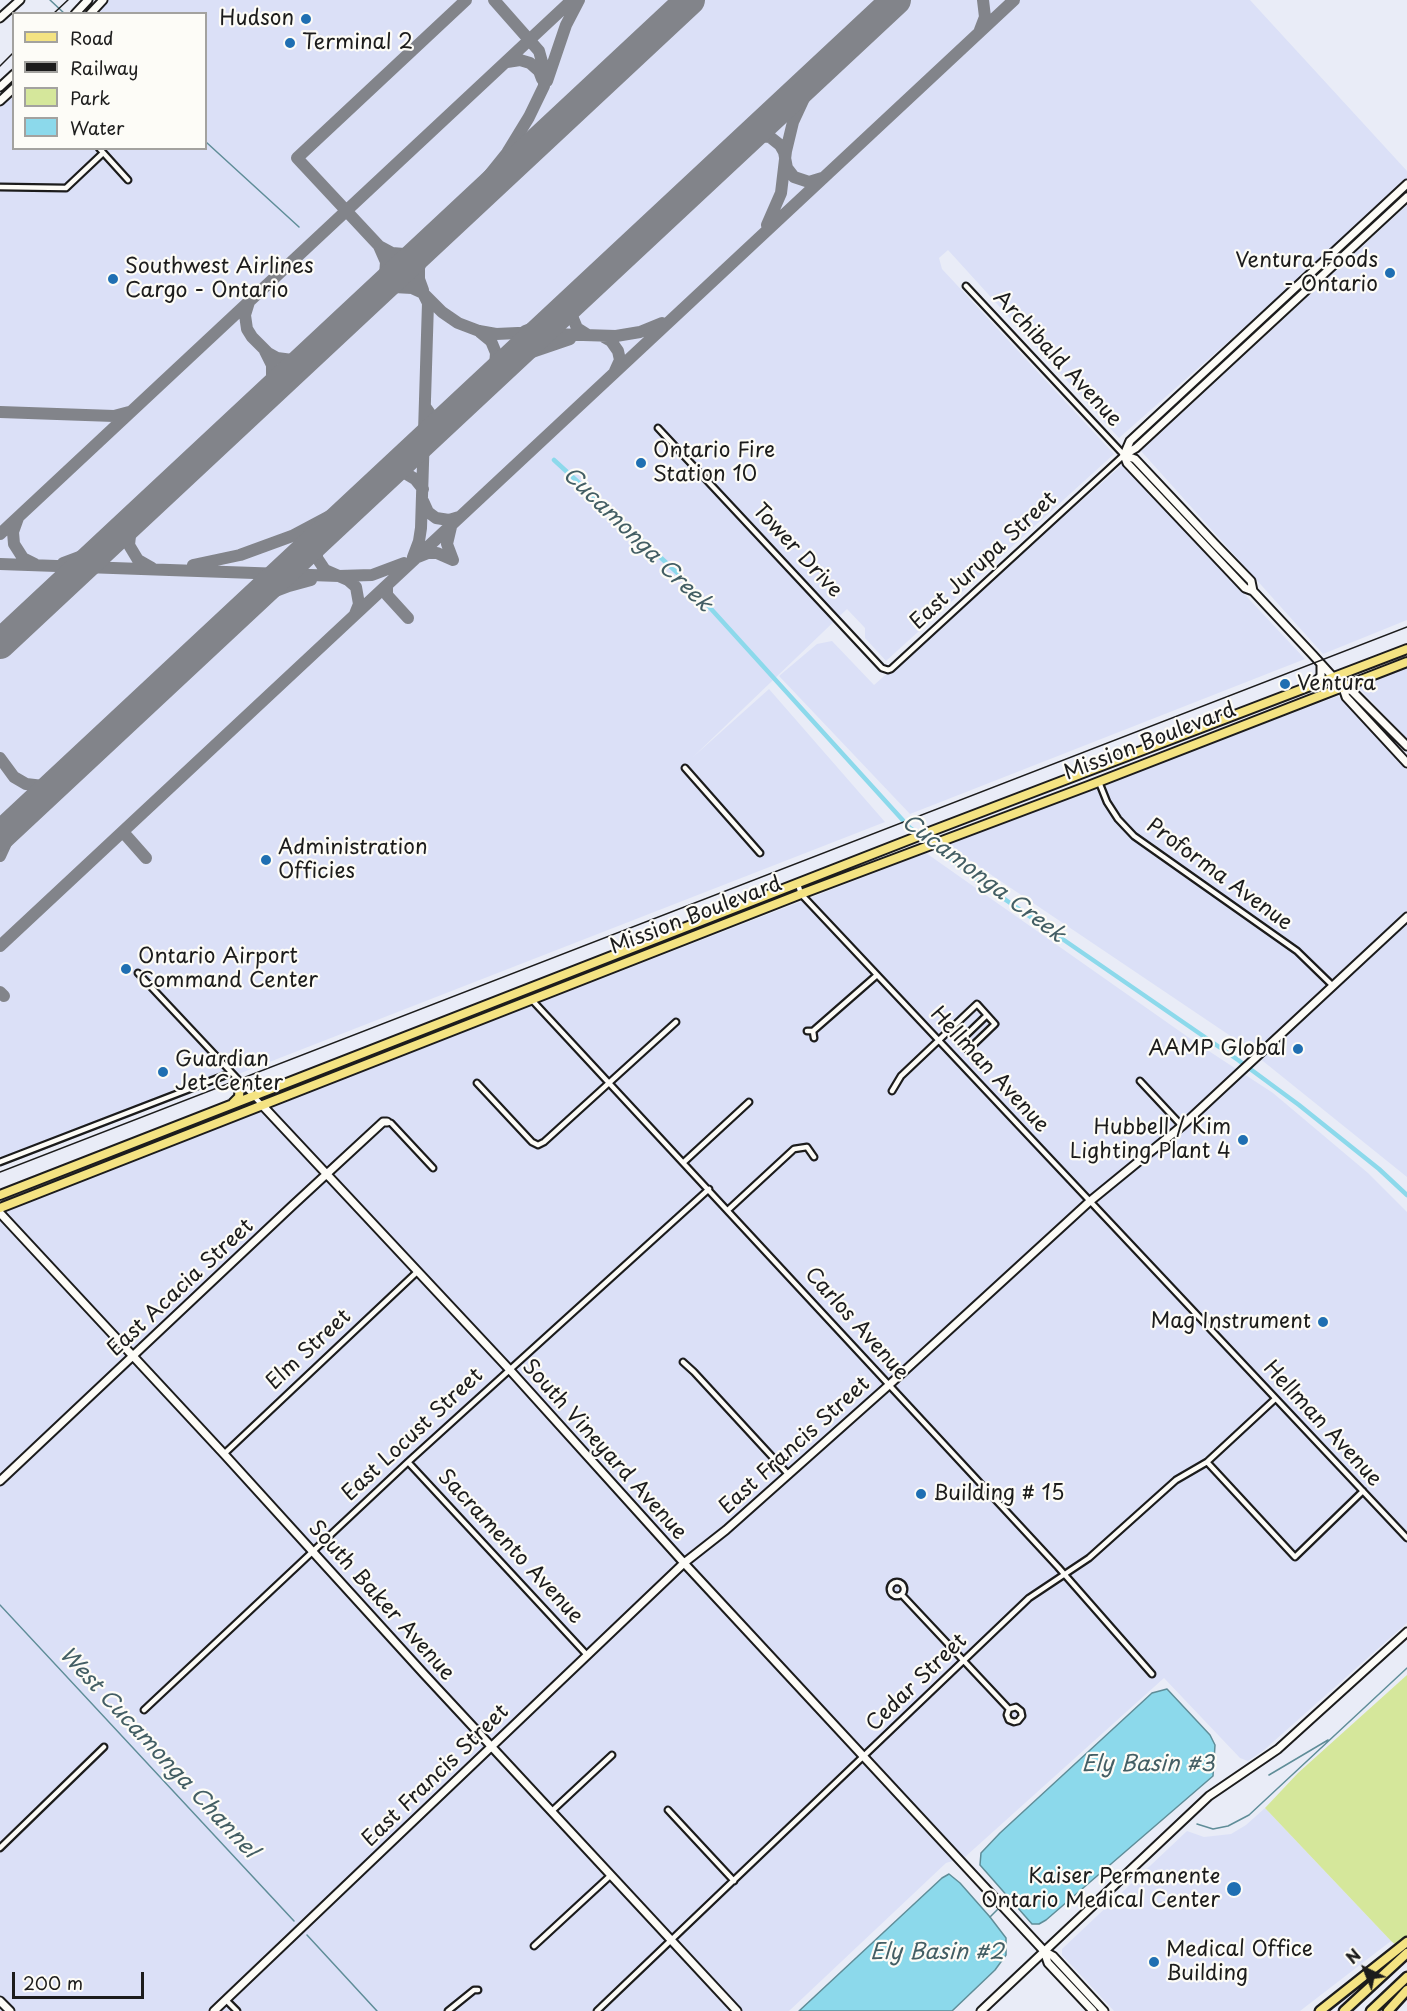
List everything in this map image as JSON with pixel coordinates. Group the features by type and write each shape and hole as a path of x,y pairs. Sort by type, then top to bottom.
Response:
{"highway":[{"path":"1320,2011 1407,1942"},
{"path":"1344,2011 1407,1953"},
{"path":"1371,2011 1407,1977"},
{"path":"1388,2011 1407,1990"}],"main road":[{"name":"Mission Boulevard","path":"0,1195 929,832 1407,649"},
{"name":"Mission Boulevard","path":"0,1208 801,894 1407,663"},
{"path":"232,1103 239,1096 240,1083"}],"street":[{"path":"0,18 20,0"},
{"path":"76,12 88,0"},
{"path":"92,12 103,0"},
{"path":"0,87 12,76"},
{"path":"0,101 12,90"},
{"path":"101,150 128,180"},
{"path":"0,187 66,188 104,153"},
{"path":"1124,455 1130,441 1407,184"},
{"path":"1124,455 1136,448 1407,197"},
{"name":"Archibald Avenue","path":"966,286 1124,455 1127,464 1245,588 1253,591 1343,688"},
{"name":"Tower Drive","path":"658,428 882,668 888,670"},
{"name":"Archibald Avenue","path":"1124,455 1135,459 1251,581 1253,591"},
{"name":"East Jurupa Street","path":"888,670 1124,455"},
{"path":"1160,498 1181,508"},
{"path":"1301,690 1320,678 1321,664"},
{"path":"1360,698 1356,686 1367,678"},
{"path":"1343,688 1352,691 1360,698 1407,746"},
{"path":"1343,688 1346,697 1407,763"},
{"path":"685,768 760,853"},
{"name":"Proforma Avenue","path":"1099,782 1107,802 1118,819 1134,836 1297,951 1333,986"},
{"name":"Hellman Avenue","path":"798,884 801,894 1407,1538"},
{"name":"East Francis Street","path":"214,2011 684,1563 726,1530 889,1385 1089,1202 1182,1126 1407,917"},
{"name":"South Vineyard Avenue","path":"138,973 418,1270 684,1563 1007,1911 1044,1952 1048,1963 1093,2011"},
{"path":"807,1031 813,1031 877,975"},
{"name":"Carlos Avenue","path":"532,1000 709,1189 1152,1674"},
{"path":"892,1091 901,1076 977,1004 987,1015 995,1024 968,1050 960,1041 987,1015"},
{"path":"477,1083 532,1142 538,1144 544,1142 676,1022"},
{"path":"813,1031 814,1038"},
{"path":"0,1162 231,1074"},
{"path":"1140,1082 1182,1126"},
{"path":"684,1162 749,1102"},
{"name":"East Acacia Street","path":"0,1481 327,1173 383,1122 387,1122"},
{"path":"387,1122 391,1123 433,1168"},
{"path":"728,1210 794,1149 807,1146 814,1157"},
{"name":"East Locust Street","path":"144,1710 408,1462 709,1189"},
{"name":"South Baker Avenue","path":"0,1213 737,2011"},
{"name":"Elm Street","path":"224,1454 418,1270"},
{"path":"683,1362 788,1474"},
{"name":"Cedar Street","path":"597,2011 1029,1598 1089,1558 1176,1480 1207,1462 1275,1399"},
{"name":"Sacramento Avenue","path":"408,1462 588,1655"},
{"path":"1207,1462 1295,1557 1363,1491"},
{"path":"902,1595 1009,1709"},
{"path":"981,2011 1209,1796 1278,1749 1407,1632"},
{"path":"0,1848 104,1747"},
{"path":"552,1811 612,1755"},
{"path":"668,1810 734,1881"},
{"path":"534,1946 611,1874"},
{"name":"South Vineyard Avenue","path":"1044,1952 1053,1956 1104,2011"},
{"path":"448,2011 474,1990 478,1990"},
{"path":"226,2000 237,2011"},
{"path":"0,2001 10,2011"}],"shaded area":[{"path":"108,0 1250,0 1407,171 1407,184 1119,438 948,250 939,258 942,269 1114,454 886,661 865,638 865,628 847,609 693,757 769,689 885,822 0,1167 0,107 12,94 12,150 207,150 207,12 95,12"},
{"path":"1407,205 1407,620 1323,654 1141,451"},
{"path":"1123,464 1305,659 910,814 779,676 817,644 832,641 874,685"},
{"path":"1407,667 1407,739 1357,686"},
{"path":"1338,696 1407,770 1407,1177 1238,1041 944,843"},
{"path":"926,853 1195,1042 1273,1093 1368,1173 1407,1212 1407,1623 1264,1750 1248,1761 1240,1758 1164,1678 965,1857 946,1863 789,2011 0,2011 0,1212"},
{"name":"Kaiser Permanente Ontario Medical Center","path":"1265,1808 1391,1941 1300,2011 1114,2011 1062,1955 1062,1949 1187,1831 1204,1837 1231,1834 1246,1825"}],"green space":[{"path":"1407,1675 1407,1954 1391,1941 1265,1808 1298,1773"}],"water":[{"name":"Ely Basin #3","path":"1167,1689 1210,1735 1215,1745 1213,1776 1046,1920 1039,1924 1032,1924 980,1865 981,1853 1152,1693"},
{"name":"Ely Basin #2","path":"949,1874 960,1883 1006,1938 1006,1955 995,1970 952,2011 799,2011 942,1878"}],"waterway":[{"path":"50,0 63,12"},
{"path":"207,143 299,227"},
{"name":"Cucamonga Creek","path":"554,460 683,578 909,827 987,887 1238,1060 1299,1105 1379,1169 1407,1195"},
{"name":"West Cucamonga Channel","path":"0,1605 294,1921"},
{"path":"1197,1824 1213,1829 1228,1826 1249,1815 1407,1668"},
{"path":"1269,1775 1328,1740"},
{"path":"1004,1904 1009,1898"},
{"path":"990,1917 1000,1907"},
{"name":"West Cucamonga Channel","path":"307,1935 377,2011"}],"taxiway":[{"path":"413,557 421,528 428,303 423,293 297,158 466,0"},
{"path":"423,290 419,279 419,268 424,251 507,153 529,117 544,86 544,69 539,51 494,0"},
{"path":"0,534 572,0"},
{"path":"547,81 566,25 579,0"},
{"path":"884,11 892,0"},
{"path":"980,30 985,17 983,0"},
{"path":"0,946 1014,0"},
{"path":"507,62 520,60 530,63 539,71 542,79"},
{"path":"767,225 781,193 786,151 793,122 806,94 828,64"},
{"path":"746,140 758,136 770,137 780,145 787,168 794,177 809,182 822,178"},
{"path":"373,295 385,275 386,262 379,246 392,253 404,254 416,252 426,245"},
{"path":"373,296 394,287 412,288 423,293 442,312 458,323 479,331 496,334 616,336 640,332 662,323"},
{"path":"581,294 573,305 572,316 577,328 588,335"},
{"path":"249,302 245,315 247,329 268,353 277,358 292,360 305,356 315,349"},
{"path":"525,331 543,324 562,312"},
{"path":"480,332 491,341 496,353 495,366 490,378"},
{"path":"604,337 611,341 618,351 620,360 615,371"},
{"path":"493,376 529,353 570,339"},
{"path":"261,400 270,386 272,377 272,365 265,351"},
{"path":"426,408 431,415 440,420 456,411"},
{"path":"0,412 114,416 129,412"},
{"path":"427,447 442,423"},
{"path":"384,478 395,473 405,473 415,479 423,489"},
{"path":"193,565 240,555 292,536 339,511 381,480"},
{"path":"423,501 428,512 436,518 449,520 459,517"},
{"path":"139,514 131,526 129,545 138,560 152,568"},
{"path":"18,518 13,532 14,544 23,558 35,564"},
{"path":"418,557 428,553 437,553 453,560 447,544 451,527"},
{"path":"63,563 87,554 123,528"},
{"path":"324,534 317,545 317,558 325,570 348,580 356,587 359,604 355,614"},
{"path":"0,564 339,576 372,575 404,563"},
{"path":"67,581 90,569"},
{"path":"235,617 268,594 311,580"},
{"path":"387,585 387,595 408,618"},
{"path":"0,758 14,777 26,784 43,786 63,778"},
{"path":"0,856 12,830 25,813"},
{"path":"123,832 146,858"},
{"path":"0,992 4,996"}],"runway":[{"path":"0,644 690,0"},
{"path":"0,836 896,0"}],"railway":[{"path":"55,12 68,0"},
{"path":"0,66 12,54"},
{"path":"0,1172 1407,627"}],"place":[{"name":"Hudson","path":"306,19"},
{"name":"Terminal 2","path":"290,43"},
{"name":"Ventura Foods - Ontario","path":"1390,273"},
{"name":"Southwest Airlines Cargo - Ontario","path":"113,279"},
{"name":"Ontario Fire Station 10","path":"641,463"},
{"name":"Ventura","path":"1285,684"},
{"name":"Administration Officies","path":"266,860"},
{"name":"Ontario Airport Command Center","path":"126,969"},
{"name":"AAMP Global","path":"1298,1049"},
{"name":"Guardian Jet Center","path":"163,1072"},
{"name":"Hubbell / Kim Lighting Plant 4","path":"1243,1140"},
{"name":"Mag Instrument","path":"1323,1322"},
{"name":"Building # 15","path":"921,1494"},
{"name":"Kaiser Permanente Ontario Medical Center","path":"1234,1889"},
{"name":"Medical Office Building","path":"1154,1962"}]}
